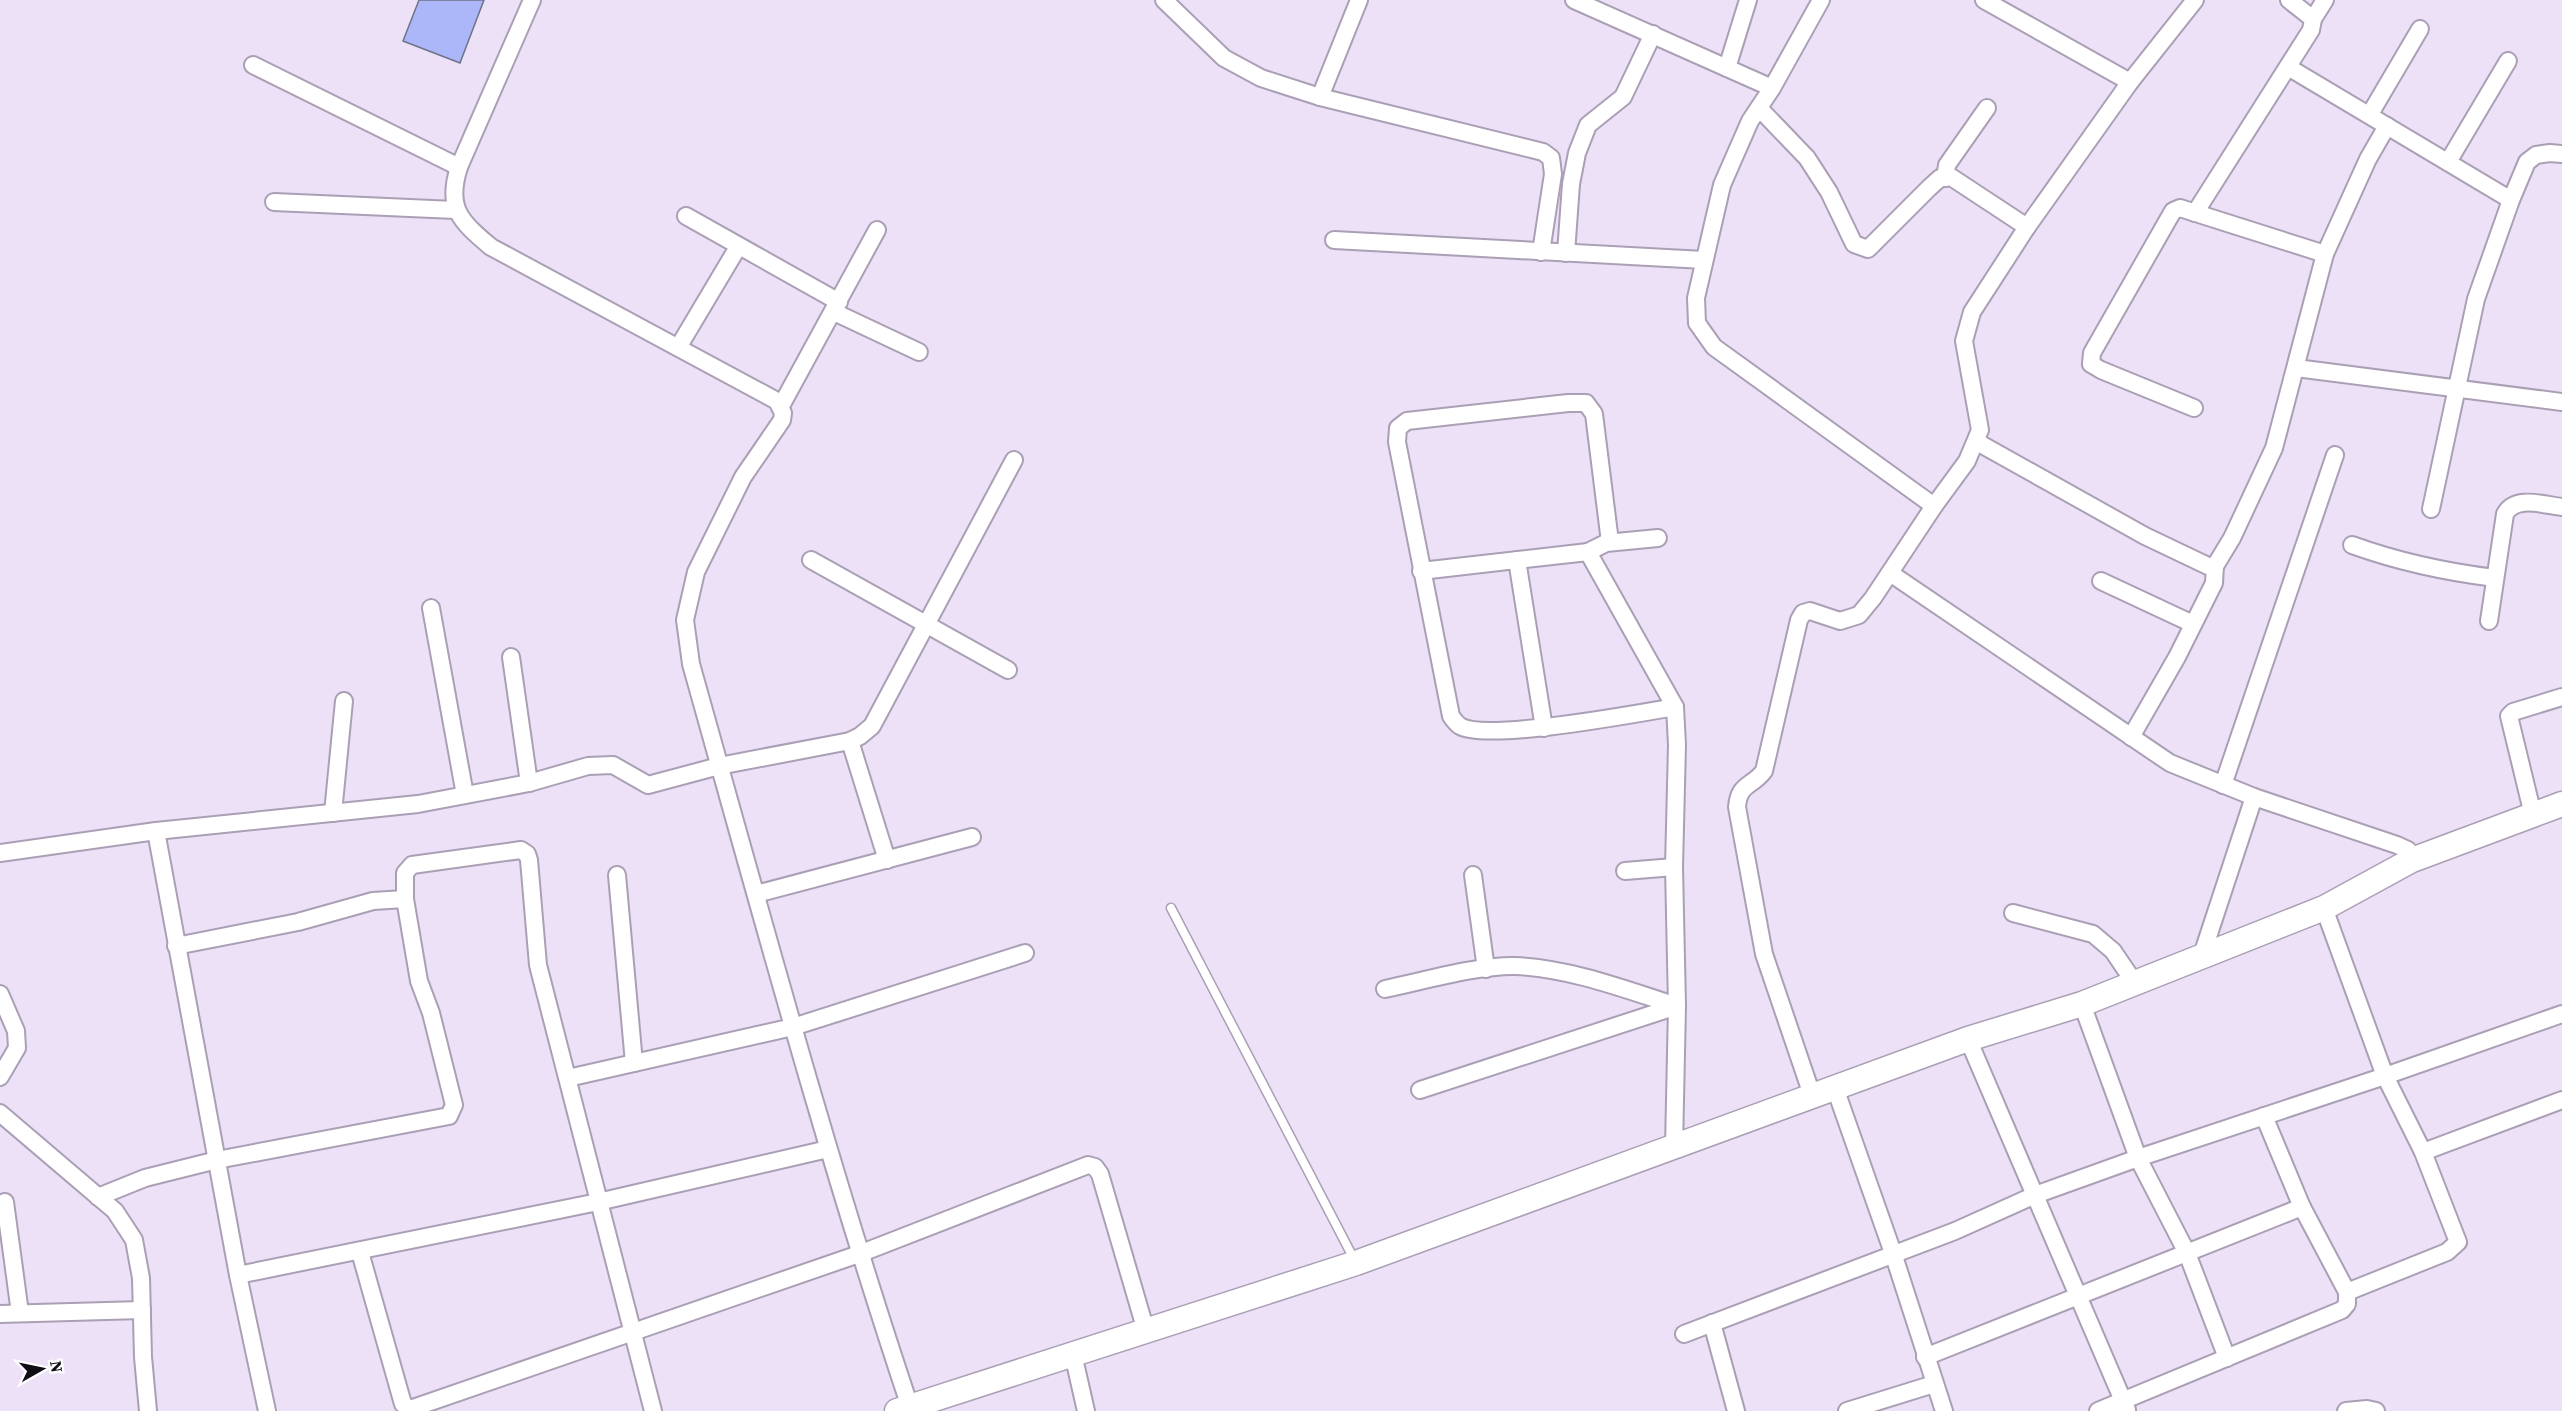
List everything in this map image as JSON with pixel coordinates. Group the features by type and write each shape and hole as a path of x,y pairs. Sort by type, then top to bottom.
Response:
{"main road":[{"path":"903,1409 1356,1263 1968,1039 2082,1004 2324,908 2412,860 2562,804"}],"street":[{"path":"532,0 459,167 453,187 455,210 468,228 491,247 679,346 777,401 781,406"},
{"path":"1164,0 1224,58 1261,78 1320,97 1543,152 1551,158 1553,174 1541,252"},
{"path":"1320,97 1359,0"},
{"path":"1574,0 1772,88"},
{"path":"1727,68 1747,0"},
{"path":"1821,0 1772,88 1750,121 1722,185 1696,298 1697,322 1714,347 1934,506"},
{"path":"1984,0 2130,82"},
{"path":"1812,1095 1764,954 1737,807 1738,796 1742,789 1759,778 1764,771 1799,620 1803,613 1810,611 1840,621 1859,615 1967,461 1977,442 1980,430 1964,341 1966,329 1982,294 2130,82 2194,0"},
{"path":"2289,0 2313,18"},
{"path":"2195,213 2311,30 2313,18 2325,0"},
{"path":"2370,114 2420,29"},
{"path":"1566,253 1570,184 1577,153 1588,125 1623,98 1653,34"},
{"path":"2448,162 2508,61"},
{"path":"253,65 459,167"},
{"path":"2288,67 2511,200"},
{"path":"1759,108 1807,158 1829,192 1854,244 1868,249 1940,178 1951,177 2027,227"},
{"path":"1945,178 1947,165 1987,108"},
{"path":"2131,737 2214,583 2215,566 2232,538 2274,448 2325,254 2368,159 2387,126"},
{"path":"2431,509 2476,299 2511,200 2526,162 2535,155 2562,154"},
{"path":"274,202 455,210"},
{"path":"2194,408 2091,364 2092,352 2173,211 2180,208 2325,254"},
{"path":"686,216 836,307 919,352"},
{"path":"877,230 781,406 782,420 743,477 696,572 685,620 690,664 903,1409"},
{"path":"1334,240 1704,260"},
{"path":"679,346 738,247"},
{"path":"2296,368 2562,402"},
{"path":"1610,542 1594,414 1586,403 1568,403 1407,421 1398,428 1397,442 1450,716 1460,727 1476,730 1544,728 1675,707"},
{"path":"1977,442 2145,536 2208,566 2215,566"},
{"path":"2223,785 2336,455"},
{"path":"0,853 156,831 418,804 529,783 588,766 613,765 648,786 719,766 850,741 872,726 1014,460"},
{"path":"2489,621 2505,514 2509,507 2517,502 2562,507"},
{"path":"1421,571 1588,552 1610,542 1658,537"},
{"path":"2352,545 2386,557 2453,573 2495,578"},
{"path":"1588,552 1675,707 1677,745 1674,867 1677,1006 1674,1148"},
{"path":"811,560 1008,670"},
{"path":"1517,560 1544,728"},
{"path":"1890,573 2170,763 2254,797 2397,845 2408,850 2412,860"},
{"path":"2101,581 2193,624"},
{"path":"431,608 465,795"},
{"path":"511,657 529,783"},
{"path":"2533,815 2509,716 2513,712 2562,697"},
{"path":"333,813 344,701"},
{"path":"850,741 887,860"},
{"path":"2202,955 2254,797"},
{"path":"156,831 238,1275 267,1411"},
{"path":"756,894 972,837"},
{"path":"98,1197 145,1178 217,1160 448,1116 453,1111 454,1105 434,1024 419,981 405,899 405,873 412,865 513,849 521,850 527,854 538,965 653,1411"},
{"path":"1625,872 1674,867"},
{"path":"617,875 634,1063"},
{"path":"1473,875 1486,969"},
{"path":"176,946 297,922 373,901 405,899"},
{"path":"2324,908 2385,1076 2423,1152 2458,1242 2447,1252 2347,1292"},
{"path":"2013,913 2093,934 2113,951 2134,982"},
{"path":"568,1078 793,1028 1025,953"},
{"path":"1385,989 1486,969 1516,966 1581,975 1677,1006"},
{"path":"0,994 16,1031 17,1048 0,1077"},
{"path":"2082,1004 2138,1158 2187,1253 2227,1358"},
{"path":"1420,1090 1677,1006"},
{"path":"1684,1334 1955,1231 2035,1195 2562,1014"},
{"path":"1968,1039 2125,1406"},
{"path":"1835,1088 1893,1253 1944,1411"},
{"path":"2423,1152 2562,1100"},
{"path":"0,1113 115,1211 134,1240 141,1278 143,1357 148,1411"},
{"path":"2098,1411 2125,1406 2227,1358 2342,1310 2347,1304 2347,1292 2302,1207 2264,1116"},
{"path":"238,1275 598,1202 828,1149"},
{"path":"360,1252 403,1404 410,1408 859,1254 1088,1165 1095,1167 1100,1174 1146,1331"},
{"path":"5,1202 20,1313"},
{"path":"1925,1357 2302,1207"},
{"path":"0,1314 142,1310"},
{"path":"1712,1323 1736,1411"},
{"path":"1073,1354 1086,1411"},
{"path":"1847,1411 1935,1384"},
{"path":"2346,1411 2367,1409 2376,1411"}],"lane":[{"path":"1171,908 1356,1263"}],"building":[{"path":"419,0 484,0 460,63 403,41"}]}
